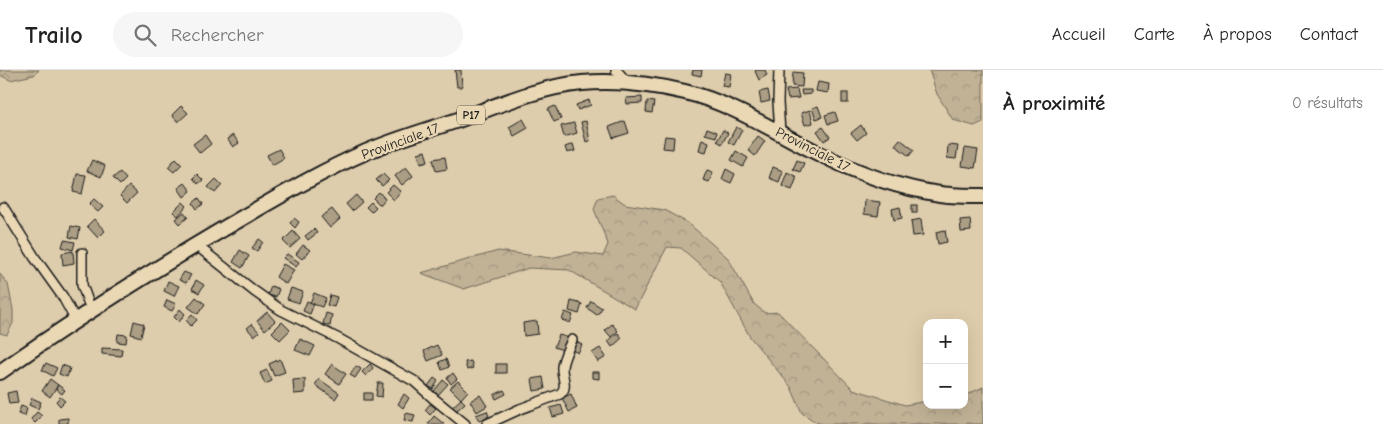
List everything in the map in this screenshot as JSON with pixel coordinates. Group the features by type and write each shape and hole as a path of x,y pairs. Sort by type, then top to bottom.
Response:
{"main road":[{"name":"Provinciale 17","path":"0,372 91,310 196,245 278,197 338,165 397,140 503,102 552,87 584,83 627,82 673,89 738,110 844,166 883,180 938,194 983,196"}],"street":[{"path":"616,70 627,82"},
{"path":"779,70 778,102 780,133"},
{"path":"3,207 35,258 63,297 76,321"},
{"path":"196,245 281,310 347,344 414,382 465,424"},
{"path":"82,253 82,284 91,310"},
{"path":"487,424 563,392 564,386 561,369 572,340"}],"green space":[{"path":"0,70 39,70 34,75 10,80 0,75"},
{"path":"929,70 983,70 983,122 974,126 953,120 937,94"},
{"path":"613,195 625,204 664,210 688,223 728,258 754,304 765,313 778,312 853,389 905,405 923,402 923,409 968,409 968,394 983,387 983,424 819,424 802,413 791,387 750,337 720,282 681,248 667,247 635,309 569,270 529,268 464,289 421,273 498,251 551,258 576,252 603,256 608,244 594,209 598,198"},
{"path":"0,274 8,284 13,310 13,323 7,335 0,333"}],"building":[{"path":"455,70 461,70 462,87 457,87"},
{"path":"693,70 702,70 701,76 692,74"},
{"path":"756,70 765,70 767,75 759,80"},
{"path":"793,72 803,73 802,87 792,86"},
{"path":"725,73 731,74 729,87 722,86"},
{"path":"818,82 829,84 828,93 816,91"},
{"path":"797,89 799,98 788,99 786,90"},
{"path":"768,90 770,101 761,103 759,92"},
{"path":"801,90 811,90 811,94 802,95"},
{"path":"842,93 848,93 848,103 842,103"},
{"path":"642,97 642,103 627,104 626,98"},
{"path":"589,100 591,105 578,110 576,105"},
{"path":"647,101 654,102 652,113 646,112"},
{"path":"181,106 188,113 178,122 172,115"},
{"path":"555,106 561,119 554,122 548,109"},
{"path":"818,106 822,117 816,119 812,108"},
{"path":"810,110 813,123 805,125 801,113"},
{"path":"835,112 838,121 828,124 825,115"},
{"path":"523,119 528,128 514,136 509,127"},
{"path":"586,121 590,141 586,142 581,122"},
{"path":"625,121 629,133 613,138 609,127"},
{"path":"574,123 577,133 564,137 561,126"},
{"path":"861,125 866,133 857,140 851,133"},
{"path":"736,127 742,130 734,145 728,142"},
{"path":"823,127 830,137 824,141 817,131"},
{"path":"707,128 717,132 716,137 705,134"},
{"path":"723,130 728,133 722,144 717,141"},
{"path":"205,135 211,144 200,153 193,144"},
{"path":"233,135 239,143 233,147 227,139"},
{"path":"665,136 674,137 673,149 663,148"},
{"path":"758,136 765,141 755,156 748,150"},
{"path":"702,139 709,142 706,152 699,150"},
{"path":"900,139 914,150 909,156 895,145"},
{"path":"573,144 575,151 567,153 565,147"},
{"path":"948,145 958,146 956,159 947,158"},
{"path":"965,148 978,150 975,168 962,166"},
{"path":"279,149 284,158 272,165 267,155"},
{"path":"425,151 428,161 421,163 418,153"},
{"path":"736,151 748,158 743,167 731,160"},
{"path":"445,157 447,169 436,171 433,159"},
{"path":"176,158 182,164 174,172 168,167"},
{"path":"92,160 105,166 101,177 87,171"},
{"path":"797,160 804,163 800,172 793,169"},
{"path":"406,167 413,176 402,185 395,176"},
{"path":"773,167 783,171 779,182 769,178"},
{"path":"726,169 735,174 731,183 722,179"},
{"path":"707,170 713,172 709,182 703,180"},
{"path":"120,172 126,179 120,185 113,178"},
{"path":"787,172 797,177 792,190 782,186"},
{"path":"77,174 86,175 82,194 73,192"},
{"path":"197,174 203,180 198,184 193,178"},
{"path":"383,174 389,180 382,186 376,180"},
{"path":"216,179 222,185 215,193 208,187"},
{"path":"185,183 191,191 184,197 178,188"},
{"path":"393,185 401,192 394,200 386,192"},
{"path":"129,186 137,193 127,203 120,196"},
{"path":"379,192 385,199 380,205 373,198"},
{"path":"356,195 362,202 352,211 346,204"},
{"path":"199,198 203,204 197,209 193,203"},
{"path":"94,199 103,207 98,212 89,204"},
{"path":"865,200 880,202 878,216 864,214"},
{"path":"183,202 187,206 178,216 173,212"},
{"path":"371,202 376,207 371,212 366,207"},
{"path":"912,205 917,205 917,213 912,213"},
{"path":"900,207 902,218 894,220 892,209"},
{"path":"332,209 340,219 330,228 321,217"},
{"path":"184,212 188,217 180,224 176,219"},
{"path":"294,218 299,222 295,228 290,223"},
{"path":"94,219 105,231 98,238 87,226"},
{"path":"921,219 923,235 913,236 911,221"},
{"path":"970,219 971,231 961,232 960,220"},
{"path":"71,226 80,228 78,239 69,237"},
{"path":"314,229 317,233 308,240 305,236"},
{"path":"945,230 947,242 938,244 936,232"},
{"path":"293,231 300,239 290,248 283,241"},
{"path":"259,239 263,242 257,251 252,248"},
{"path":"64,240 75,242 73,250 62,247"},
{"path":"303,245 310,250 302,259 296,254"},
{"path":"240,250 249,256 242,268 233,262"},
{"path":"73,251 74,263 63,265 62,253"},
{"path":"287,254 299,262 296,267 283,258"},
{"path":"283,264 294,270 286,284 276,277"},
{"path":"184,272 191,275 186,283 179,280"},
{"path":"196,280 204,285 199,293 192,289"},
{"path":"168,281 179,286 174,296 164,291"},
{"path":"271,286 279,289 276,297 268,295"},
{"path":"291,288 303,292 299,303 287,299"},
{"path":"314,293 326,298 322,307 310,303"},
{"path":"330,295 337,297 334,307 327,305"},
{"path":"196,297 205,304 198,314 188,307"},
{"path":"167,300 176,304 172,311 164,307"},
{"path":"307,301 314,304 310,314 303,311"},
{"path":"571,301 582,304 579,314 569,311"},
{"path":"591,301 602,308 597,315 587,308"},
{"path":"180,309 185,314 179,322 174,317"},
{"path":"267,312 275,321 265,330 257,321"},
{"path":"565,312 573,315 570,323 562,320"},
{"path":"326,313 332,315 330,326 323,324"},
{"path":"192,314 197,320 191,326 186,320"},
{"path":"134,321 144,324 141,337 131,334"},
{"path":"537,321 538,334 524,336 523,323"},
{"path":"282,322 290,330 280,340 272,332"},
{"path":"252,324 259,332 254,336 247,328"},
{"path":"612,324 618,331 611,337 605,330"},
{"path":"618,333 622,338 612,347 608,341"},
{"path":"118,334 127,335 126,343 117,342"},
{"path":"559,335 570,338 566,351 554,347"},
{"path":"300,339 315,346 310,356 295,350"},
{"path":"577,342 582,345 578,353 572,350"},
{"path":"437,345 442,355 428,361 424,351"},
{"path":"102,348 122,349 121,356 102,354"},
{"path":"600,348 606,357 598,362 592,353"},
{"path":"280,359 285,372 274,376 269,364"},
{"path":"446,359 449,367 442,370 439,362"},
{"path":"471,361 473,368 467,370 465,362"},
{"path":"46,363 57,368 53,376 42,370"},
{"path":"332,364 346,374 339,384 325,374"},
{"path":"370,364 373,368 366,376 362,372"},
{"path":"496,364 506,364 506,373 496,373"},
{"path":"62,365 70,368 67,377 59,374"},
{"path":"356,366 361,369 355,378 350,375"},
{"path":"267,370 272,381 265,384 260,373"},
{"path":"592,372 599,372 599,379 592,378"},
{"path":"453,373 457,379 451,384 447,378"},
{"path":"543,377 545,389 534,391 532,379"},
{"path":"434,378 438,381 433,389 428,386"},
{"path":"50,379 58,385 50,397 42,391"},
{"path":"305,379 305,393 294,394 293,380"},
{"path":"319,379 339,393 335,399 315,385"},
{"path":"443,380 448,384 438,395 434,391"},
{"path":"458,381 468,391 461,399 450,388"},
{"path":"378,383 383,383 382,397 376,396"},
{"path":"58,385 65,390 62,394 56,389"},
{"path":"504,390 506,394 496,399 494,395"},
{"path":"16,391 18,403 9,404 7,393"},
{"path":"364,393 372,393 372,400 364,400"},
{"path":"404,394 409,398 403,408 398,404"},
{"path":"571,394 577,408 569,412 562,398"},
{"path":"480,395 487,406 477,412 470,401"},
{"path":"60,397 65,401 60,406 56,401"},
{"path":"32,398 41,402 38,409 29,405"},
{"path":"461,399 465,403 454,413 450,409"},
{"path":"430,404 436,408 430,415 425,410"},
{"path":"561,405 564,414 553,417 550,408"},
{"path":"21,406 27,408 25,416 18,414"},
{"path":"487,411 489,416 479,421 476,415"},
{"path":"37,412 42,416 35,423 31,419"},
{"path":"406,413 415,415 413,422 404,420"},
{"path":"434,416 444,424 428,424"},
{"path":"68,418 68,424 59,424 59,419"}]}
